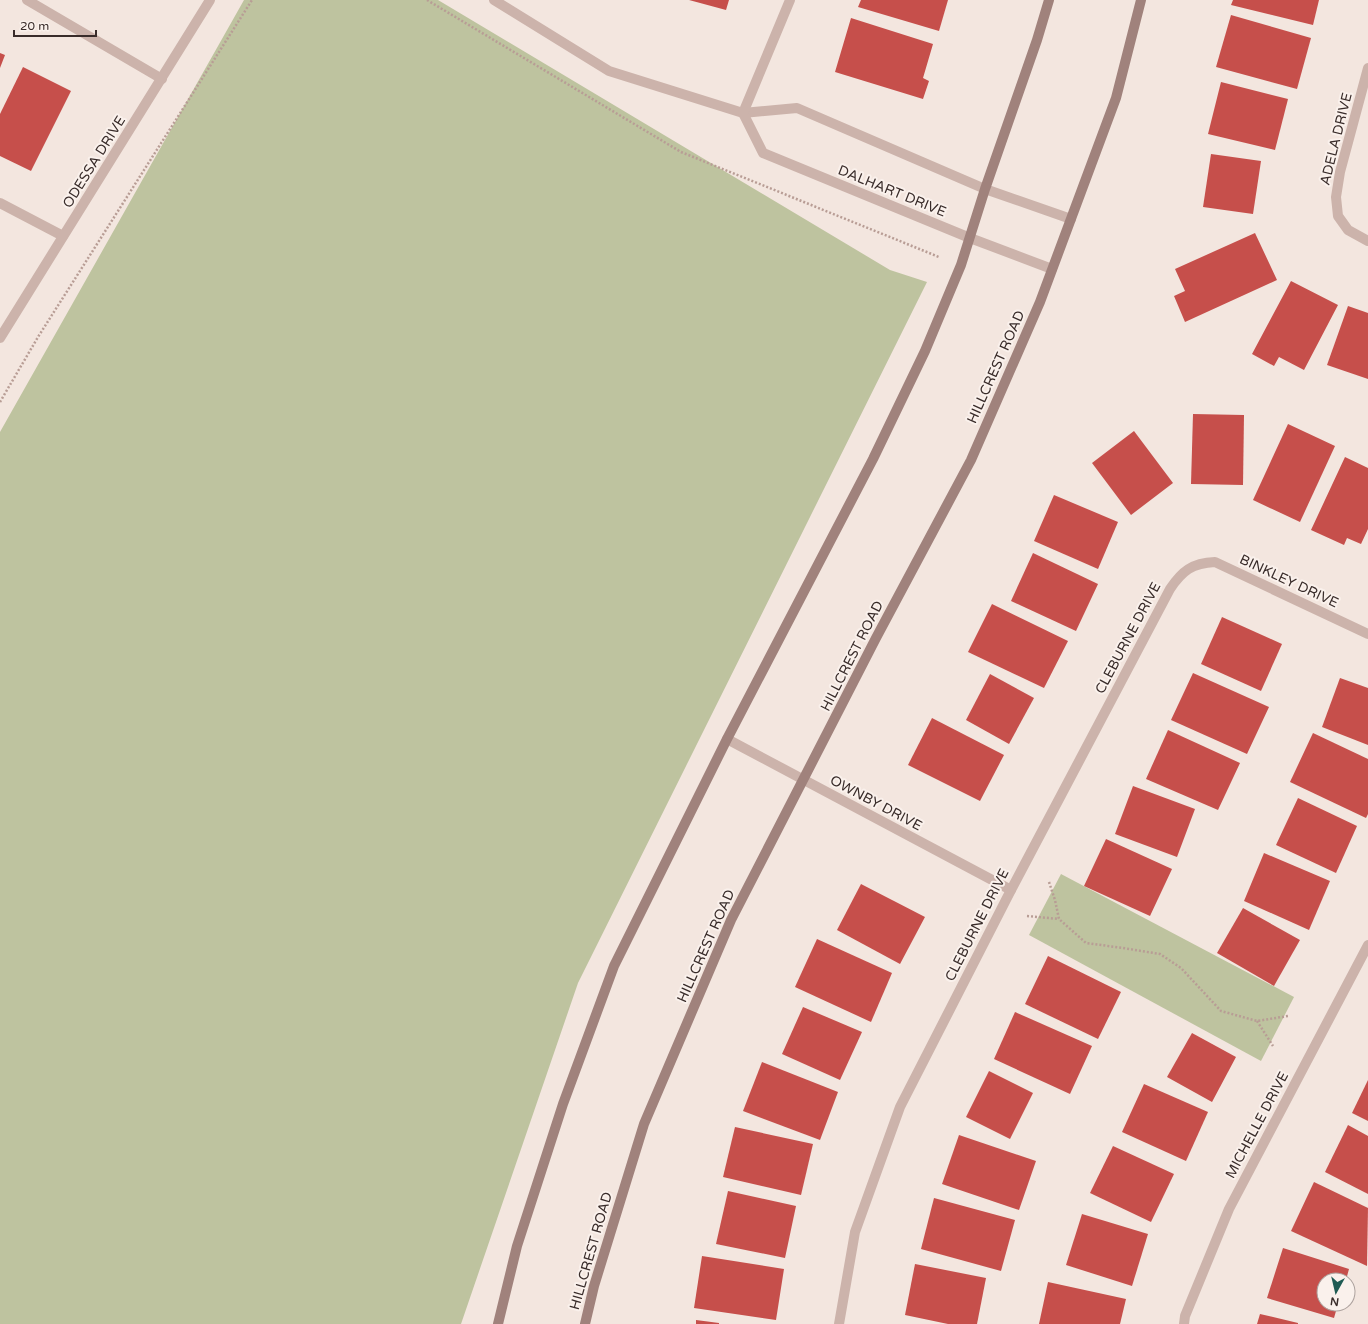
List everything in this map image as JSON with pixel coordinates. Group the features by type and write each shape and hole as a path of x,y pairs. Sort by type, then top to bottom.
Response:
{"main road":[{"path":"498,1324 517,1246 563,1104 614,966 727,739 873,459 926,350 961,265 985,189 1037,40 1049,0"},
{"name":"HILLCREST ROAD","path":"584,1324 594,1286 644,1124 731,920 876,638 971,460 1040,302 1116,98 1141,0"}],"street":[{"path":"27,0 162,79"},
{"name":"ODESSA DRIVE","path":"0,338 210,0"},
{"path":"494,0 610,71 744,113 797,108 985,189 1071,219"},
{"path":"744,113 790,0"},
{"name":"ADELA DRIVE","path":"1368,68 1340,172 1336,197 1338,216 1348,230 1368,241"},
{"name":"DALHART DRIVE","path":"744,113 763,153 970,238 1052,269"},
{"path":"0,203 63,236"},
{"name":"BINKLEY DRIVE","path":"1196,565 1206,562 1215,562 1220,564 1368,634"},
{"name":"CLEBURNE DRIVE","path":"839,1324 855,1232 900,1107 1011,890 1170,589 1184,571 1196,565"},
{"name":"OWNBY DRIVE","path":"727,739 1011,890"},
{"name":"MICHELLE DRIVE","path":"1184,1324 1185,1316 1229,1208 1368,945"}],"path":[{"path":"0,402 38,337 252,0"},
{"path":"426,0 681,152 939,257"},
{"path":"1049,882 1059,919"},
{"path":"1027,916 1059,919 1086,943 1160,954 1181,968 1221,1012 1257,1021 1288,1016"},
{"path":"1257,1021 1273,1046"}],"green space":[{"path":"244,0 438,0 890,270 927,282 578,983 461,1324 0,1324 0,432"},
{"path":"1061,874 1294,997 1261,1061 1029,935"}],"building":[{"path":"689,0 729,0 726,10"},
{"path":"861,0 948,0 939,31 858,7"},
{"path":"1233,0 1319,0 1313,25 1231,5"},
{"path":"1231,15 1311,38 1297,89 1216,67"},
{"path":"851,18 933,44 923,78 929,81 923,99 835,72"},
{"path":"0,53 5,55 0,68"},
{"path":"23,67 71,91 31,171 0,156 0,114"},
{"path":"1221,82 1288,99 1275,150 1208,134"},
{"path":"1211,154 1261,161 1253,214 1203,207"},
{"path":"1255,233 1277,280 1185,322 1174,296 1185,291 1175,269"},
{"path":"1291,281 1338,305 1304,370 1279,357 1274,366 1252,354"},
{"path":"1348,306 1368,313 1368,379 1327,365"},
{"path":"1193,414 1244,415 1243,485 1191,484"},
{"path":"1288,424 1335,446 1300,522 1253,500"},
{"path":"1134,431 1173,483 1131,515 1092,463"},
{"path":"1345,457 1368,468 1368,529 1361,544 1347,538 1344,545 1311,530"},
{"path":"1054,495 1118,522 1098,569 1034,541"},
{"path":"1033,553 1098,584 1076,631 1011,601"},
{"path":"992,604 1068,641 1044,688 968,652"},
{"path":"1222,617 1282,644 1261,691 1201,664"},
{"path":"1193,673 1269,707 1247,754 1171,720"},
{"path":"990,674 1034,698 1009,744 966,720"},
{"path":"1340,678 1368,688 1368,745 1322,727"},
{"path":"932,718 1004,755 980,801 908,765"},
{"path":"1168,730 1240,763 1218,810 1146,779"},
{"path":"1313,733 1368,759 1368,814 1366,818 1290,782"},
{"path":"1133,786 1195,809 1177,857 1115,834"},
{"path":"1298,798 1357,826 1336,873 1276,845"},
{"path":"1106,839 1172,869 1150,916 1084,886"},
{"path":"1264,853 1330,881 1309,930 1244,901"},
{"path":"861,884 925,917 900,964 837,930"},
{"path":"1243,908 1300,940 1274,986 1217,953"},
{"path":"817,939 892,973 871,1022 795,987"},
{"path":"1048,956 1121,992 1098,1039 1025,1004"},
{"path":"803,1007 862,1032 840,1080 782,1054"},
{"path":"1015,1012 1092,1046 1070,1094 994,1059"},
{"path":"1192,1033 1236,1057 1212,1102 1167,1077"},
{"path":"762,1062 838,1092 820,1140 743,1111"},
{"path":"989,1071 1033,1093 1010,1139 966,1117"},
{"path":"1368,1080 1368,1121 1352,1113"},
{"path":"1144,1084 1208,1112 1186,1161 1122,1132"},
{"path":"1348,1125 1368,1136 1368,1194 1325,1172"},
{"path":"735,1127 813,1144 801,1195 723,1177"},
{"path":"959,1135 1036,1161 1019,1210 942,1184"},
{"path":"1113,1146 1174,1174 1151,1222 1090,1193"},
{"path":"1314,1182 1368,1208 1367,1266 1291,1231"},
{"path":"728,1191 796,1206 785,1258 716,1244"},
{"path":"934,1198 1015,1220 1001,1271 921,1249"},
{"path":"1082,1214 1148,1234 1132,1286 1066,1265"},
{"path":"1283,1248 1349,1269 1348,1272 1316,1272 1316,1312 1336,1312 1334,1318 1267,1298"},
{"path":"702,1256 784,1269 776,1320 694,1308"},
{"path":"915,1264 986,1278 977,1324 948,1324 905,1315"},
{"path":"1048,1282 1126,1299 1120,1324 1039,1324"},
{"path":"1260,1314 1298,1323 1298,1324 1257,1324"},
{"path":"696,1320 719,1323 719,1324 696,1324"}]}
